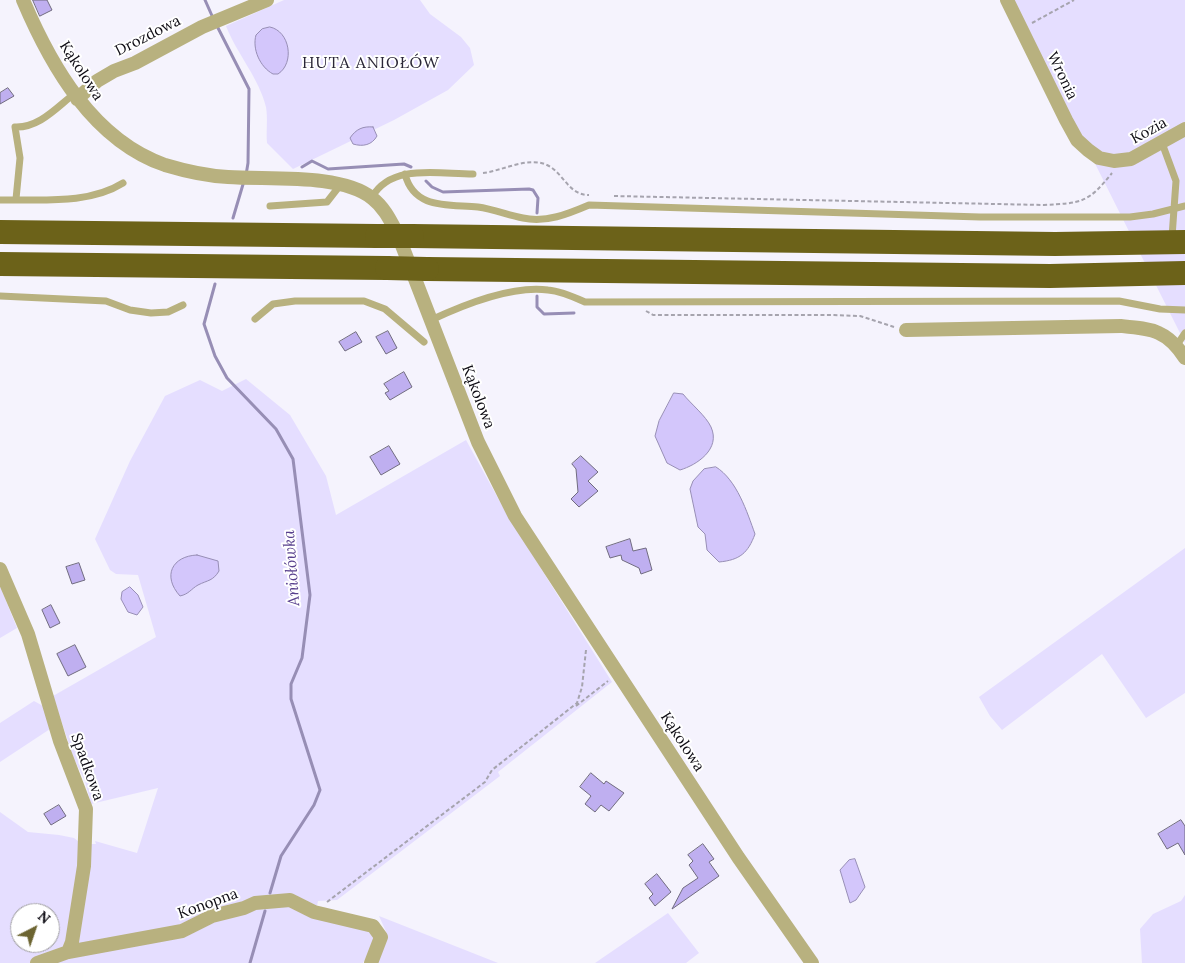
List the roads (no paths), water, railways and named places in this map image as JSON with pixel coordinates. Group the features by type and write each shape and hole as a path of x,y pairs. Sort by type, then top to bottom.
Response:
{"highway":[{"path":"0,232 1055,244 1178,243"},
{"path":"0,264 1050,276 1185,273"}],"street":[{"name":"Kąkolowa","path":"23,0 35,27 76,96 112,134 136,150 163,164 192,172 226,177 341,184 354,187 372,197 384,209 398,235 478,442 503,493 542,560 738,857 812,963"},
{"name":"Drozdowa","path":"76,96 114,72 136,63 215,22 267,0"},
{"name":"Wronia","path":"1007,0 1077,140 1099,158"},
{"name":"Kozia","path":"1099,158 1114,161 1131,159 1185,129"},
{"path":"906,330 1121,326 1150,328 1168,336 1177,345 1185,358"},
{"name":"Spadkowa","path":"0,569 28,634 60,741 78,782 86,809 84,866 72,942 68,952"},
{"name":"Konopna","path":"68,952 182,931 212,916 237,911 255,903 290,900 314,912 364,923 376,929 381,937 371,963"},
{"path":"37,963 68,952"}],"lane":[{"path":"16,199 20,158 15,127 27,128 76,96"},
{"path":"1162,143 1176,181 1173,207 1178,243"},
{"path":"405,174 407,183 414,192 429,203 438,206 479,207 525,219 543,219 566,215 589,205 980,217 1130,217 1153,214 1173,207 1185,206"},
{"path":"372,197 378,187 387,180 405,174 473,174"},
{"path":"0,200 73,198 109,192 123,183"},
{"path":"270,206 326,202 341,184"},
{"path":"431,320 459,307 508,293 528,290 548,290 585,302 1119,301 1160,309 1185,310"},
{"path":"0,296 106,301 130,310 150,313 168,312 183,305"},
{"path":"255,319 273,304 295,301 364,300 385,309 424,342"},
{"path":"1177,345 1185,333"}],"waterway":[{"name":"Aniołówka","path":"205,0 213,18"},
{"name":"Aniołówka","path":"216,24 249,89 248,163 246,175"},
{"path":"302,167 312,161 328,169 404,164 411,167"},
{"name":"Aniołówka","path":"233,218 244,181"},
{"path":"426,181 432,187 443,192 533,190 538,198 537,213"},
{"name":"Aniołówka","path":"215,284 204,324 215,356 227,378 276,429 293,459 310,595 302,658 291,684 291,699 320,790 314,805 281,856 270,893"},
{"path":"537,296 537,307 544,314 574,313"},
{"name":"Aniołówka","path":"250,963 265,911"}],"district":[{"name":"HUTA ANIOŁÓW","path":"371,63"}]}
